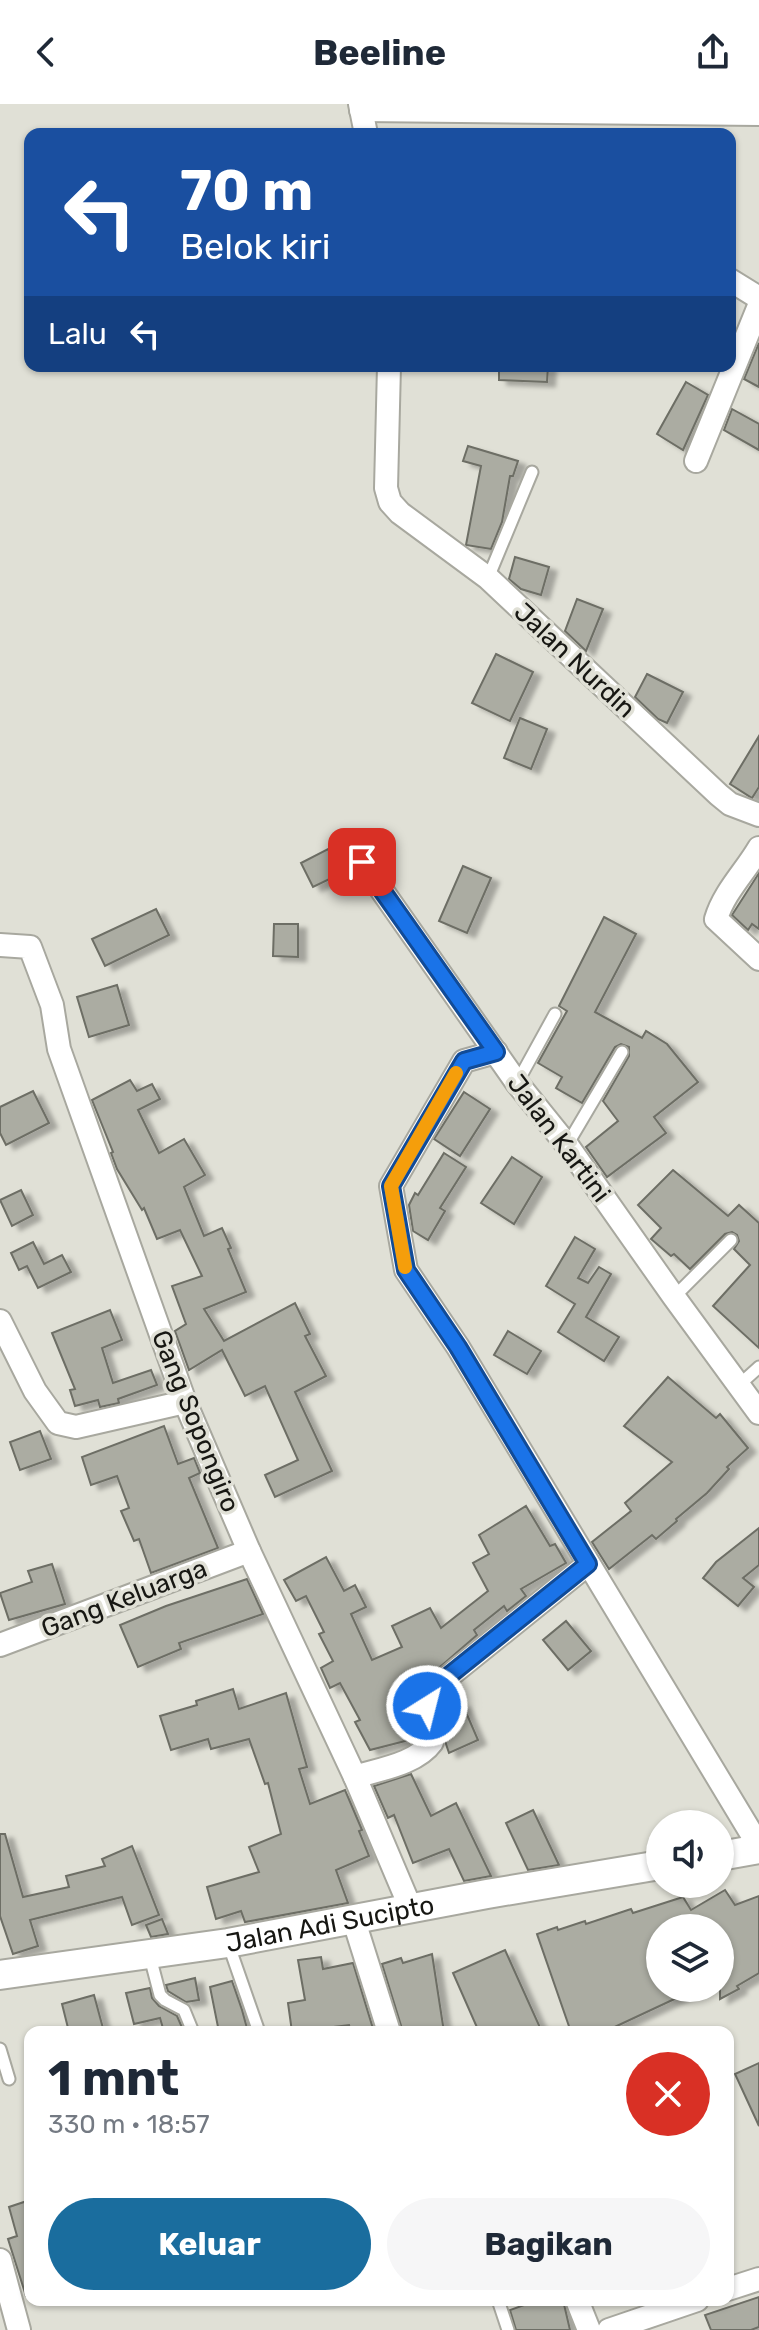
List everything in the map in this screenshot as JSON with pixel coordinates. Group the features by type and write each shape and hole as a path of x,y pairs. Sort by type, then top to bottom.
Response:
{"street":[{"path":"365,128 360,107 642,108 759,114"},
{"path":"642,108 644,128"},
{"path":"736,284 759,298"},
{"path":"736,363 759,306"},
{"name":"Jalan Nurdin","path":"389,372 386,488 390,502 400,513 488,578 719,795 730,804 759,815"},
{"path":"696,461 732,372"},
{"path":"759,848 732,886 716,919 759,959"},
{"name":"Jalan Kartini","path":"362,862 517,1083 567,1145 759,1413"},
{"name":"Gang Sopongiro","path":"0,945 30,947 52,1005 59,1049 185,1402 249,1551 355,1777 411,1909"},
{"path":"496,1052 471,1058 459,1068 395,1176 391,1196 402,1237 406,1270 458,1347 759,1847 734,1853"},
{"path":"0,1321 35,1391 58,1423 76,1427 185,1402"},
{"name":"Gang Keluarga","path":"0,1645 249,1551"},
{"path":"355,1777 427,1749 432,1742 427,1697 433,1689 588,1564"},
{"name":"Jalan Adi Sucipto","path":"0,1975 228,1943 646,1867"},
{"path":"354,1921 387,2026"},
{"path":"0,2260 19,2330"},
{"path":"734,2287 759,2279"},
{"path":"579,2306 589,2330"},
{"path":"609,2330 679,2306"}],"lane":[{"path":"488,578 532,472"},
{"path":"517,1083 555,1014"},
{"path":"567,1145 622,1052"},
{"path":"674,1297 731,1240"},
{"path":"739,1385 759,1367"},
{"path":"228,1943 257,2026"},
{"path":"149,1953 160,1995 184,2010 191,2026"},
{"path":"0,2049 9,2079"},
{"path":"500,2306 508,2330"}],"building":[{"path":"759,343 759,387 744,379"},
{"path":"499,372 548,372 547,382 499,380"},
{"path":"686,382 708,395 683,450 657,434"},
{"path":"732,409 759,424 759,450 724,430"},
{"path":"468,446 518,461 513,476 510,476 502,522 491,549 466,545 481,466 463,461"},
{"path":"515,557 549,567 541,595 521,589 509,579"},
{"path":"577,599 603,609 586,651 565,631"},
{"path":"496,654 533,672 510,721 472,703"},
{"path":"647,674 683,692 667,723 658,719 635,697"},
{"path":"520,718 547,729 531,769 504,758"},
{"path":"759,736 759,787 752,798 730,784"},
{"path":"328,849 340,874 313,887 301,863"},
{"path":"463,866 491,878 467,933 439,921"},
{"path":"759,873 759,929 752,924 748,930 732,915"},
{"path":"156,909 169,935 105,966 92,939"},
{"path":"604,917 636,934 595,1012 642,1038 646,1031 667,1044 698,1082 654,1117 666,1133 607,1177 586,1147 618,1121 603,1101 629,1056 629,1047 621,1044 615,1047 582,1103 556,1088 562,1077 538,1063 567,1011 559,1006"},
{"path":"274,924 298,924 298,957 273,956"},
{"path":"117,985 129,1025 89,1037 77,997"},
{"path":"130,1080 137,1091 152,1084 160,1099 138,1110 159,1153 184,1139 205,1175 184,1187 204,1236 222,1228 246,1292 204,1309 224,1341 295,1303 310,1334 305,1336 326,1376 295,1392 332,1471 275,1497 265,1475 298,1460 265,1386 245,1396 222,1350 189,1370 175,1331 186,1324 172,1286 202,1276 180,1230 157,1239 144,1208 142,1210 117,1169 92,1100"},
{"path":"33,1091 49,1123 6,1145 0,1133 0,1107"},
{"path":"464,1092 490,1109 460,1156 434,1139"},
{"path":"444,1153 466,1167 440,1208 445,1211 428,1240 413,1231 409,1205"},
{"path":"512,1157 542,1177 514,1224 481,1203"},
{"path":"673,1170 728,1216 739,1205 759,1223 759,1348 713,1306 750,1265 734,1249 739,1241 737,1235 732,1232 725,1234 690,1269 651,1239 661,1228 638,1205"},
{"path":"21,1190 33,1215 12,1226 0,1200"},
{"path":"575,1237 595,1249 578,1278 588,1283 599,1267 611,1274 586,1317 619,1337 604,1361 558,1332 575,1304 546,1286"},
{"path":"33,1242 44,1264 62,1255 71,1272 38,1288 27,1266 19,1270 11,1253"},
{"path":"110,1310 122,1340 102,1348 113,1383 151,1370 157,1385 118,1399 119,1403 100,1407 98,1400 75,1406 70,1390 75,1389 52,1333"},
{"path":"508,1331 541,1351 527,1374 494,1355"},
{"path":"668,1377 716,1418 720,1414 748,1448 677,1521 656,1539 652,1535 609,1569 592,1542 631,1511 625,1503 672,1462 624,1426"},
{"path":"164,1426 178,1464 194,1458 200,1473 189,1478 218,1548 151,1573 139,1539 134,1541 121,1511 129,1508 117,1476 91,1485 82,1457"},
{"path":"40,1431 51,1459 20,1470 10,1442"},
{"path":"526,1506 550,1546 555,1544 566,1563 521,1589 526,1596 507,1611 504,1606 474,1630 477,1635 407,1692 414,1705 417,1738 370,1750 355,1722 360,1720 340,1683 330,1688 321,1668 333,1661 319,1634 324,1632 306,1596 296,1601 284,1580 326,1557 344,1591 355,1585 366,1607 351,1614 372,1660 402,1647 392,1626 430,1608 441,1628 488,1591 473,1563 489,1554 479,1535"},
{"path":"759,1528 759,1565 743,1578 754,1587 738,1606 703,1578 716,1562"},
{"path":"52,1564 65,1604 9,1620 0,1593 32,1582 28,1571"},
{"path":"247,1579 263,1614 179,1643 181,1649 138,1667 120,1625"},
{"path":"566,1621 591,1651 568,1670 543,1640"},
{"path":"233,1689 239,1709 286,1693 307,1767 299,1769 310,1804 345,1790 369,1856 336,1870 348,1903 245,1922 241,1911 216,1919 207,1887 259,1872 249,1847 281,1834 268,1783 265,1784 249,1739 211,1749 208,1739 171,1750 160,1716 197,1705 196,1701"},
{"path":"462,1703 478,1740 449,1753 443,1711"},
{"path":"411,1774 431,1816 456,1803 491,1876 464,1881 449,1849 413,1863 394,1815 388,1818 374,1786"},
{"path":"533,1810 559,1865 528,1870 506,1823"},
{"path":"0,1834 5,1834 23,1897 69,1887 66,1876 105,1866 102,1859 132,1846 159,1915 132,1925 122,1897 30,1920 38,1946 13,1954 0,1916"},
{"path":"759,1896 759,1973 737,1986 739,1989 734,1992 734,1914 646,1914 646,2002 668,2002 617,2026 569,2026 537,1934 585,1921 586,1924 631,1909 633,1913 684,1898 691,1910 711,1898 730,1898 735,1905"},
{"path":"162,1919 168,1934 151,1937 146,1925"},
{"path":"505,1950 539,2026 476,2026 453,1973"},
{"path":"432,1954 443,2026 401,2026 382,1964 401,1958 403,1963"},
{"path":"321,1957 323,1969 353,1963 372,2026 291,2026 288,2003 305,2000 298,1960"},
{"path":"195,1978 199,2000 186,2002 168,1991 166,1985"},
{"path":"232,1981 246,2026 218,2026 210,1987"},
{"path":"150,1988 152,1998 159,2006 177,2016 181,2026 162,2026 160,2018 134,2024 126,1993"},
{"path":"94,1995 102,2026 68,2026 62,2004"},
{"path":"759,2063 759,2126 735,2074"},
{"path":"24,2202 24,2290 8,2239 17,2236 9,2207"},
{"path":"759,2297 759,2327 751,2330 711,2330 705,2315"},
{"path":"521,2306 564,2306 570,2330 516,2330 510,2310"}],"slow traffic":[{"path":"405,1267 391,1186 456,1073"}],"route":[{"path":"362,862 496,1052 464,1061 395,1176 391,1196 402,1237 406,1270 458,1347 588,1564 433,1689 427,1697 427,1706"}]}
